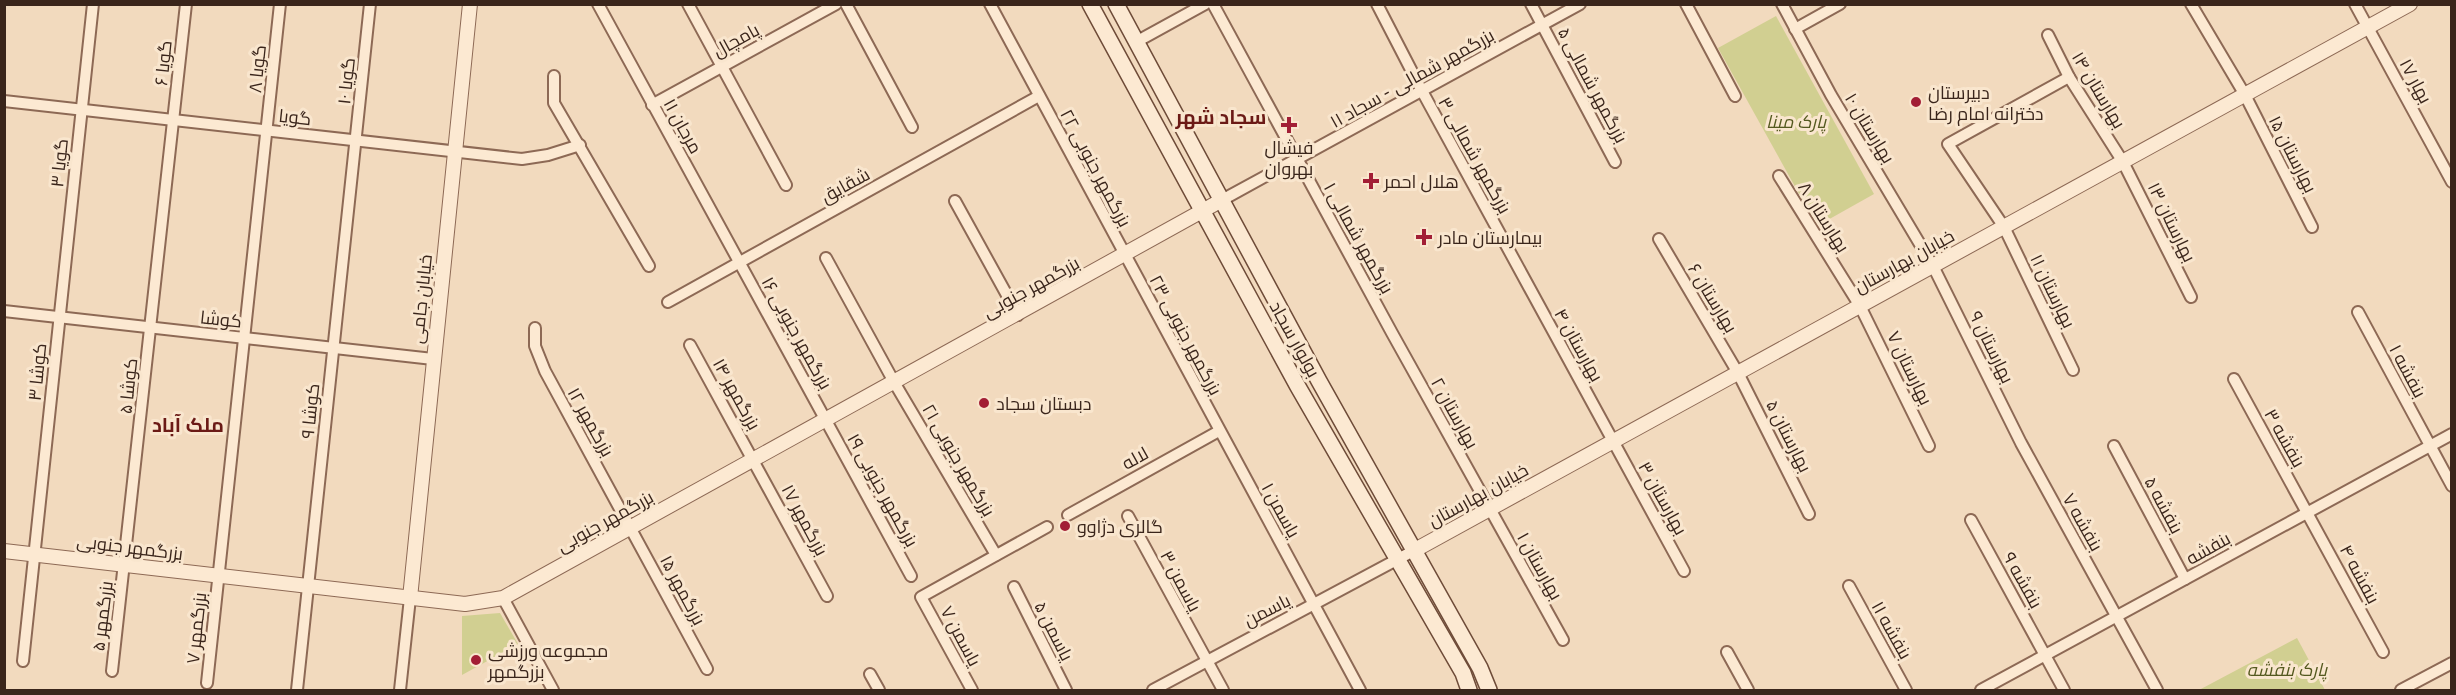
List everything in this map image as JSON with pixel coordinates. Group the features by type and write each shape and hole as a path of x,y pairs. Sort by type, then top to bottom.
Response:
{"main road":[{"name":"بولوار سجاد","path":"1090,4 1297,385 1463,673 1468,690"},
{"name":"بولوار سجاد","path":"1116,4 1319,381 1480,668 1489,690"}],"street":[{"name":"گویا ۳","path":"59,317 93,4"},
{"name":"گویا ۱۰","path":"345,244 370,4"},
{"name":"خیابان جامی","path":"410,598 453,151 470,4"},
{"name":"مرجان ۱۱","path":"598,4 739,263"},
{"path":"688,4 786,185"},
{"name":"پامچال","path":"652,105 836,4"},
{"path":"846,4 912,127"},
{"name":"بزرگمهر جنوبی ۲۲","path":"990,4 1124,256"},
{"path":"1136,42 1205,4"},
{"name":"بزرگمهر شمالی ۱","path":"1213,4 1392,333"},
{"name":"بزرگمهر شمالی ۳","path":"1377,4 1517,265"},
{"name":"بزرگمهر شمالی ۵","path":"1531,4 1615,162"},
{"name":"بزرگمهر شمالی - سجاد ۱۱","path":"1222,200 1580,4"},
{"path":"1686,4 1736,96"},
{"name":"بهارستان ۱۰","path":"1782,4 1831,95 1933,266"},
{"path":"1795,29 1840,4"},
{"name":"بهارستان ۱۵","path":"2191,4 2245,95 2312,227"},
{"name":"بهار ۱۷","path":"2355,4 2451,182"},
{"name":"خیابان بهارستان","path":"1415,550 2410,4"},
{"name":"گویا ۶","path":"162,222 186,7"},
{"name":"گویا ۸","path":"244,338 280,7"},
{"name":"بهارستان ۱۴","path":"2048,35 2069,77 2123,162"},
{"path":"554,76 554,103 649,266"},
{"name":"بهارستان ۱۱","path":"2069,77 1948,144 2004,227 2073,370"},
{"name":"شقایق","path":"668,302 1039,96"},
{"name":"گویا","path":"4,101 522,159 549,155 579,145"},
{"name":"بهارستان ۱۳","path":"2123,162 2191,297"},
{"name":"بهارستان ۸","path":"1779,176 1860,306"},
{"name":"بزرگمهر جنوبی","path":"4,551 465,604 503,598 1018,315 1222,200"},
{"path":"955,201 1018,315"},
{"name":"کوشا ۵","path":"125,565 162,222"},
{"name":"بهارستان ۶","path":"1659,239 1738,373"},
{"name":"کوشا ۹","path":"297,690 345,244"},
{"name":"بزرگمهر جنوبی ۲۳","path":"1124,256 1219,431"},
{"name":"بزرگمهر جنوبی ۲۱","path":"825,258 894,382 996,555"},
{"name":"بزرگمهر جنوبی ۱۶","path":"739,263 825,420"},
{"name":"بهارستان ۴","path":"1517,265 1613,441"},
{"name":"بهارستان ۹","path":"1933,266 2020,443"},
{"name":"بهارستان ۷","path":"1860,306 1929,446"},
{"name":"کوشا","path":"4,311 433,359"},
{"name":"بنفشه ۱","path":"2358,312 2451,486"},
{"name":"کوشا ۳","path":"22,662 59,317"},
{"name":"بزرگمهر ۱۲","path":"536,328 535,346 544,371 630,528"},
{"name":"بهارستان ۲","path":"1392,333 1489,509"},
{"name":"بزرگمهر ۷","path":"207,683 244,338"},
{"name":"بزرگمهر ۱۴","path":"690,345 754,460"},
{"name":"بهارستان ۵","path":"1738,373 1809,514"},
{"name":"بنفشه ۳","path":"2234,379 2308,512"},
{"name":"بزرگمهر جنوبی ۱۹","path":"825,420 911,576"},
{"name":"لاله","path":"1068,515 1219,431"},
{"name":"یاسمن ۱","path":"1219,431 1360,690"},
{"name":"بنفشه","path":"1981,690 2451,434"},
{"name":"بهارستان ۳","path":"1613,441 1684,571"},
{"name":"بنفشه ۷","path":"2020,443 2157,690"},
{"name":"بنفشه ۵","path":"2114,446 2185,579"},
{"name":"بزرگمهر ۱۷","path":"754,460 827,596"},
{"name":"بهارستان ۱","path":"1489,509 1563,640"},
{"name":"بنفشه ۴","path":"2308,512 2383,652"},
{"name":"یاسمن ۳","path":"1128,516 1223,690"},
{"name":"بنفشه ۹","path":"1971,520 2064,690"},
{"path":"996,555 1047,527"},
{"name":"بزرگمهر ۱۵","path":"630,528 707,669"},
{"name":"یاسمن","path":"1154,690 1415,550"},
{"name":"یاسمن ۷","path":"972,690 921,597 996,555"},
{"name":"بزرگمهر ۵","path":"112,671 125,565"},
{"name":"بنفشه ۱۱","path":"1849,586 1906,690"},
{"name":"یاسمن ۵","path":"1014,587 1066,690"},
{"path":"400,690 410,598"},
{"path":"503,598 553,690"},
{"path":"1727,652 1748,690"},
{"path":"2401,690 2451,663"},
{"path":"870,674 879,690"}],"green space":[{"name":"پارک مینا","path":"1776,16 1874,194 1817,226 1718,48"},
{"name":"مجموعه ورزشی بزرگمهر","path":"500,613 518,644 462,675 462,616"},
{"name":"پارک بنفشه","path":"2297,638 2325,690 2199,690"}],"place":[{"name":"دبیرستان دخترانه امام رضا","path":"1916,102"},
{"name":"فیشال بهروان","path":"1289,125"},
{"name":"هلال احمر","path":"1371,181"},
{"name":"بیمارستان مادر","path":"1424,237"},
{"name":"دبستان سجاد","path":"984,403"},
{"name":"گالری دژاوو","path":"1065,526"},
{"name":"مجموعه ورزشی بزرگمهر","path":"476,660"}],"district":[{"name":"سجاد شهر","path":"1221,116"},
{"name":"ملک آباد","path":"188,424"}]}
